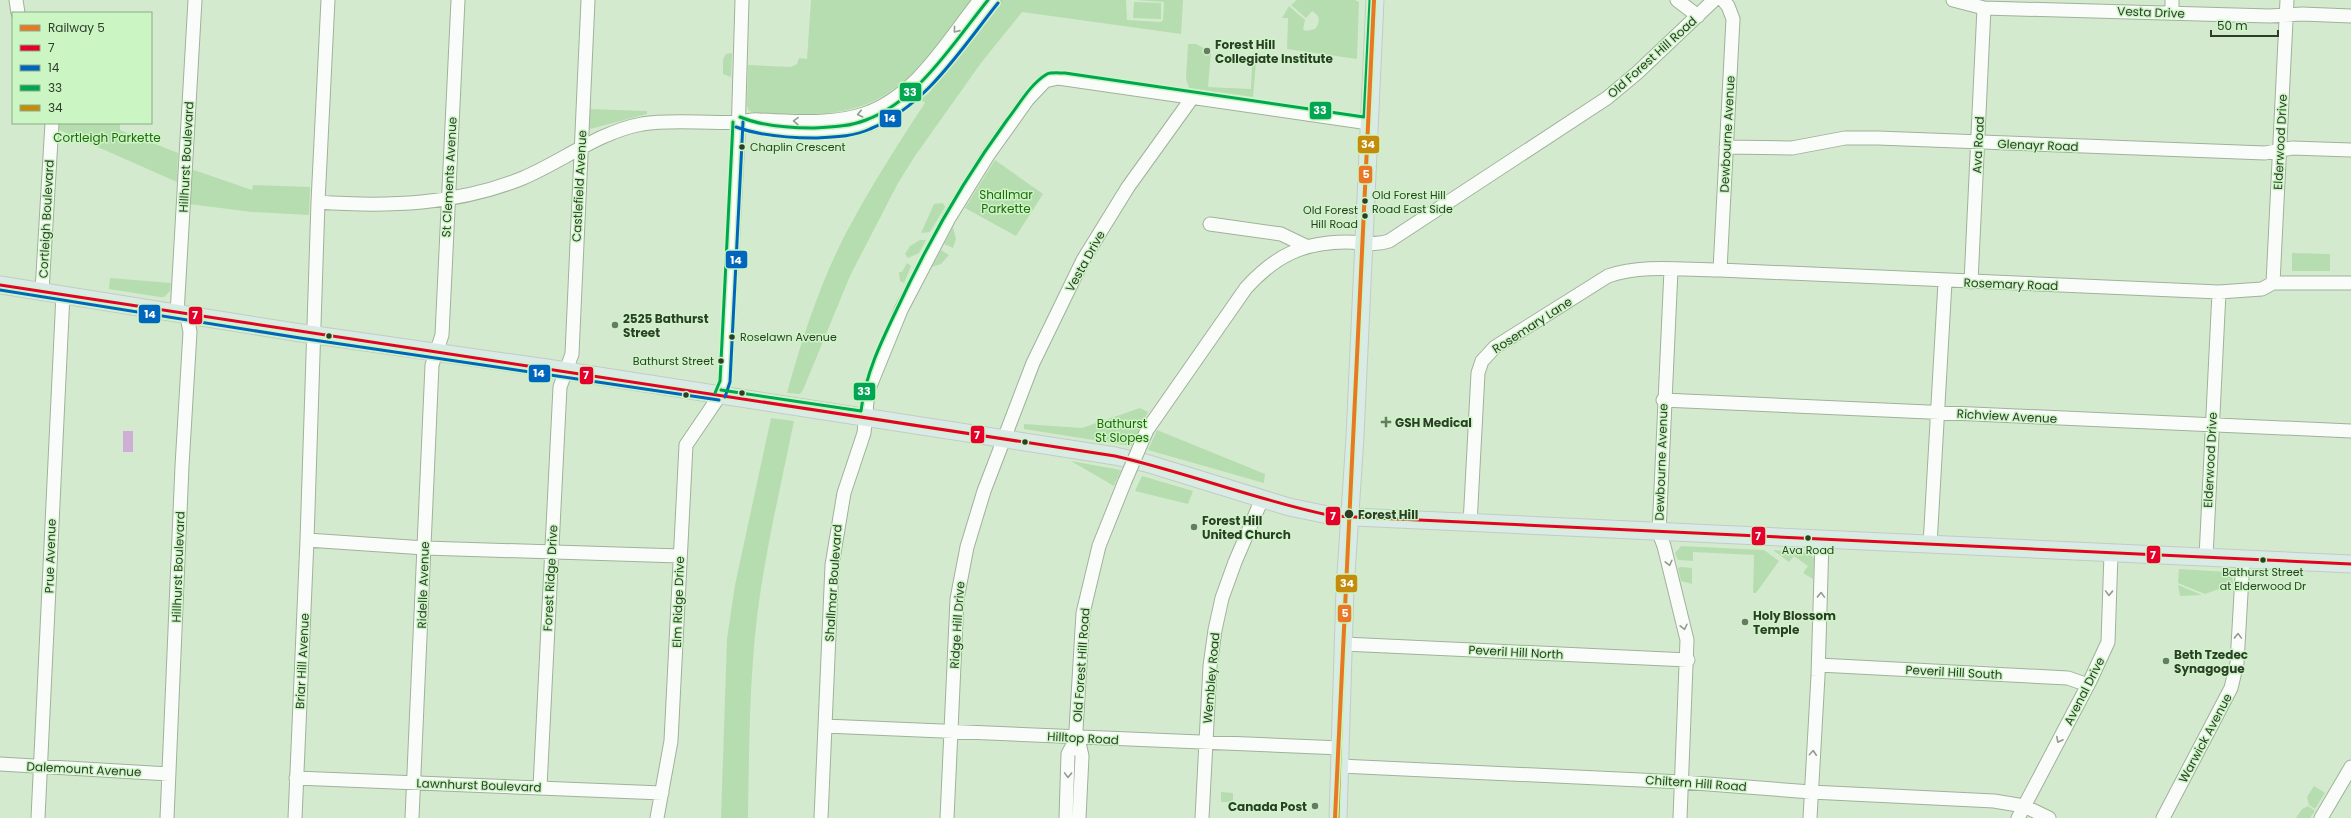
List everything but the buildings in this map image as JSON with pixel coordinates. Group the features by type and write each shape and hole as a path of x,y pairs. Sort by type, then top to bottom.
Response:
{"main road":[{"path":"1338,818 1344,644 1375,0"},
{"path":"0,285 63,294 182,315 567,371 1138,461 1262,499 1318,514 1470,524 2351,564"}],"street":[{"path":"16,0 18,12"},
{"name":"Hillhurst Boulevard","path":"167,818 182,466 190,332 182,315 194,0"},
{"name":"Briar Hill Avenue","path":"295,818 307,540 318,202 328,0"},
{"name":"St Clements Avenue","path":"436,353 442,335 458,0"},
{"name":"Castlefield Avenue","path":"567,371 572,354 588,0"},
{"path":"720,395 725,382 738,122 742,0"},
{"path":"318,202 386,205 435,202 448,199 511,182 616,131 641,124 658,122 738,122 754,120 803,121 835,119 864,114 888,102 916,80 980,0"},
{"path":"738,122 754,128 799,133 838,132 868,125 906,103 925,86 994,0"},
{"path":"1677,0 1698,16"},
{"name":"Old Forest Hill Road","path":"1079,818 1082,756 1076,738 1083,613 1100,546 1125,481 1147,430 1246,288 1257,276 1279,259 1306,246 1324,243 1363,243 1377,245 1389,241 1575,121 1631,78 1714,0"},
{"name":"Dewbourne Avenue","path":"1720,270 1733,19 1723,0"},
{"name":"Vesta Drive","path":"1953,0 1984,8 2051,5 2172,6 2287,15 2351,16"},
{"name":"Elderwood Drive","path":"2273,283 2278,150 2287,0"},
{"name":"Ava Road","path":"1971,282 1984,8"},
{"name":"Shallmar Boulevard","path":"820,818 830,608 835,538 844,493 864,433 868,391 891,331 921,269 945,224 988,155 1038,87 1050,78 1192,98"},
{"path":"1192,98 1369,123"},
{"name":"Vesta Drive","path":"1004,439 1033,363 1083,260 1128,187 1192,98"},
{"name":"Cortleigh Boulevard","path":"42,291 52,124"},
{"name":"Glenayr Road","path":"1726,147 1792,148 1845,138 2266,153 2292,148 2351,150"},
{"path":"1210,224 1281,234 1306,246"},
{"name":"Rosemary Lane","path":"1470,524 1478,373 1486,355 1495,347 1608,276 1621,271 1642,269 1670,270"},
{"name":"Dewbourne Avenue","path":"1670,270 1663,400 1659,533 1664,546 1687,640 1688,660 1680,818"},
{"name":"Rosemary Road","path":"1670,270 1720,270 1945,282 2219,292 2262,289 2273,283 2351,284"},
{"path":"1930,545 1936,413 1945,282"},
{"name":"Elderwood Drive","path":"2206,557 2219,292"},
{"name":"Prue Avenue","path":"38,818 63,294"},
{"name":"Ridelle Avenue","path":"412,818 432,365 436,353"},
{"name":"Forest Ridge Drive","path":"540,787 560,387 567,371"},
{"name":"Elm Ridge Drive","path":"657,818 672,741 686,445 720,395"},
{"name":"Richview Avenue","path":"1663,400 2212,426 2351,431"},
{"name":"Ridge Hill Drive","path":"947,818 957,599 962,570 975,518 1004,439"},
{"name":"Wembley Road","path":"1202,818 1205,744 1212,646 1221,604 1237,556 1262,499"},
{"path":"307,540 425,548 680,556"},
{"path":"1810,818 1819,665 1822,540"},
{"name":"Avenal Drive","path":"2018,818 2088,685 2108,642 2111,554"},
{"name":"Warwick Avenue","path":"2163,818 2231,688 2237,664 2243,559"},
{"name":"Peveril Hill North","path":"1344,644 1688,660"},
{"name":"Peveril Hill South","path":"1819,665 2068,678 2088,685"},
{"name":"Hilltop Road","path":"825,726 1205,744 1341,748"},
{"name":"Old Forest Hill Road","path":"1066,818 1068,754 1076,738"},
{"name":"Dalemount Avenue","path":"0,764 169,774"},
{"name":"Chiltern Hill Road","path":"1340,766 1682,782 1811,792 1994,801 2024,806 2049,818"},
{"path":"2321,818 2351,767"},
{"name":"Lawnhurst Boulevard","path":"296,778 662,793"}],"green space":[{"path":"811,0 972,0 919,67 901,84 881,97 859,107 831,113 767,114 749,111 747,106 748,65 791,67 797,64 799,58 807,59"},
{"path":"1002,0 1126,0 1127,20 1161,22 1163,20 1164,2 1136,0 1183,0 1181,34 1022,12 981,63 915,156 898,183 850,276 803,390 800,394 787,393 805,331 820,291 828,271 855,216 925,103 920,99 928,94"},
{"path":"1297,0 1355,0 1359,2 1357,59 1287,49 1288,18 1282,18 1289,6 1305,20 1303,29 1306,31 1315,29 1319,21 1317,15 1312,11 1306,18 1291,5"},
{"path":"1134,2 1161,3 1161,19 1133,18"},
{"path":"1188,44 1196,44 1211,52 1208,87 1251,89 1252,62 1256,62 1253,97 1189,88 1186,79"},
{"path":"732,53 731,77 723,74 723,59 726,54"},
{"path":"588,109 647,111 647,114 590,129"},
{"name":"Cortleigh Parkette","path":"58,124 120,124 120,130 178,153 177,182 57,129"},
{"name":"Shallmar Parkette","path":"995,160 1043,194 1016,236 965,208"},
{"path":"191,169 252,190 253,185 310,187 309,215 252,212 189,204"},
{"path":"943,203 945,207 930,232 921,233 934,204"},
{"path":"953,227 956,239 953,248 944,244"},
{"path":"920,240 926,240 919,253 908,258 905,254 910,246"},
{"path":"941,250 949,255 941,264 932,267"},
{"path":"2292,253 2330,254 2330,271 2292,271"},
{"path":"907,263 911,266 904,283 900,281 899,272 902,272"},
{"path":"110,278 171,283 170,291 164,297 160,297 109,289"},
{"name":"Bathurst St Slopes","path":"1140,408 1148,412 1131,446 1024,429 1024,424 1082,428"},
{"path":"771,418 794,421 769,540 759,600 753,660 749,739 748,818 721,818 727,639 735,585"},
{"name":"Bathurst St Slopes","path":"1157,430 1265,474 1264,483 1148,450"},
{"name":"Bathurst St Slopes","path":"1071,461 1121,470 1114,486"},
{"name":"Bathurst St Slopes","path":"1142,476 1193,491 1188,504 1135,491"},
{"path":"1681,546 1764,550 1779,561 1756,593 1753,593 1754,555 1693,552 1693,561 1678,560 1675,553"},
{"path":"1773,550 1810,553 1814,559 1813,579 1803,573 1808,566 1794,556 1789,562"},
{"path":"1678,568 1692,568 1692,584 1681,581"},
{"path":"2179,569 2228,572 2232,576 2233,584 2205,594 2178,583"},
{"path":"2178,585 2202,595 2180,596"},
{"path":"2314,786 2325,793 2315,809 2309,805 2307,797"},
{"path":"1221,792 1233,793 1233,802 1221,802"},
{"path":"2308,806 2315,811 2310,818 2296,818 2302,809"}],"shaded area":[{"path":"123,431 133,431 133,452 123,452"}],"rail line":[{"name":"5","path":"1335,818 1374,0"}],"transit line":[{"name":"33","path":"740,117 766,124 803,128 839,126 866,120 885,111 918,85 934,69 988,0"},
{"name":"33","path":"721,390 861,411 866,385 880,346 934,235 961,188 991,142 1020,101 1035,83 1047,74 1065,73 1364,117 1370,0"},
{"name":"34","path":"1338,818 1350,511 1375,0"},
{"name":"14","path":"736,127 765,134 804,138 857,134 870,129 890,119 909,106 926,91 956,57 998,3"},
{"name":"33","path":"715,393 720,381 733,122"},
{"name":"14","path":"725,397 730,382 743,122"},
{"name":"7","path":"0,285 1115,456 1170,470 1278,503 1333,516 2351,564"},
{"name":"14","path":"0,290 300,338 719,400"}],"place":[{"name":"Forest Hill Collegiate Institute","path":"1207,51"},
{"name":"Chaplin Crescent","path":"742,147"},
{"name":"Old Forest Hill Road East Side","path":"1365,201"},
{"name":"Old Forest Hill Road","path":"1365,216"},
{"name":"2525 Bathurst Street","path":"615,325"},
{"name":"Roselawn Avenue","path":"732,337"},
{"name":"Bathurst Street","path":"721,361"},
{"name":"GSH Medical","path":"1386,422"},
{"name":"Forest Hill","path":"1349,514"},
{"name":"Forest Hill United Church","path":"1194,527"},
{"name":"Ava Road","path":"1808,538"},
{"name":"Bathurst Street at Elderwood Dr","path":"2263,560"},
{"name":"Holy Blossom Temple","path":"1745,622"},
{"name":"Beth Tzedec Synagogue","path":"2166,661"},
{"name":"Canada Post","path":"1315,806"}]}
